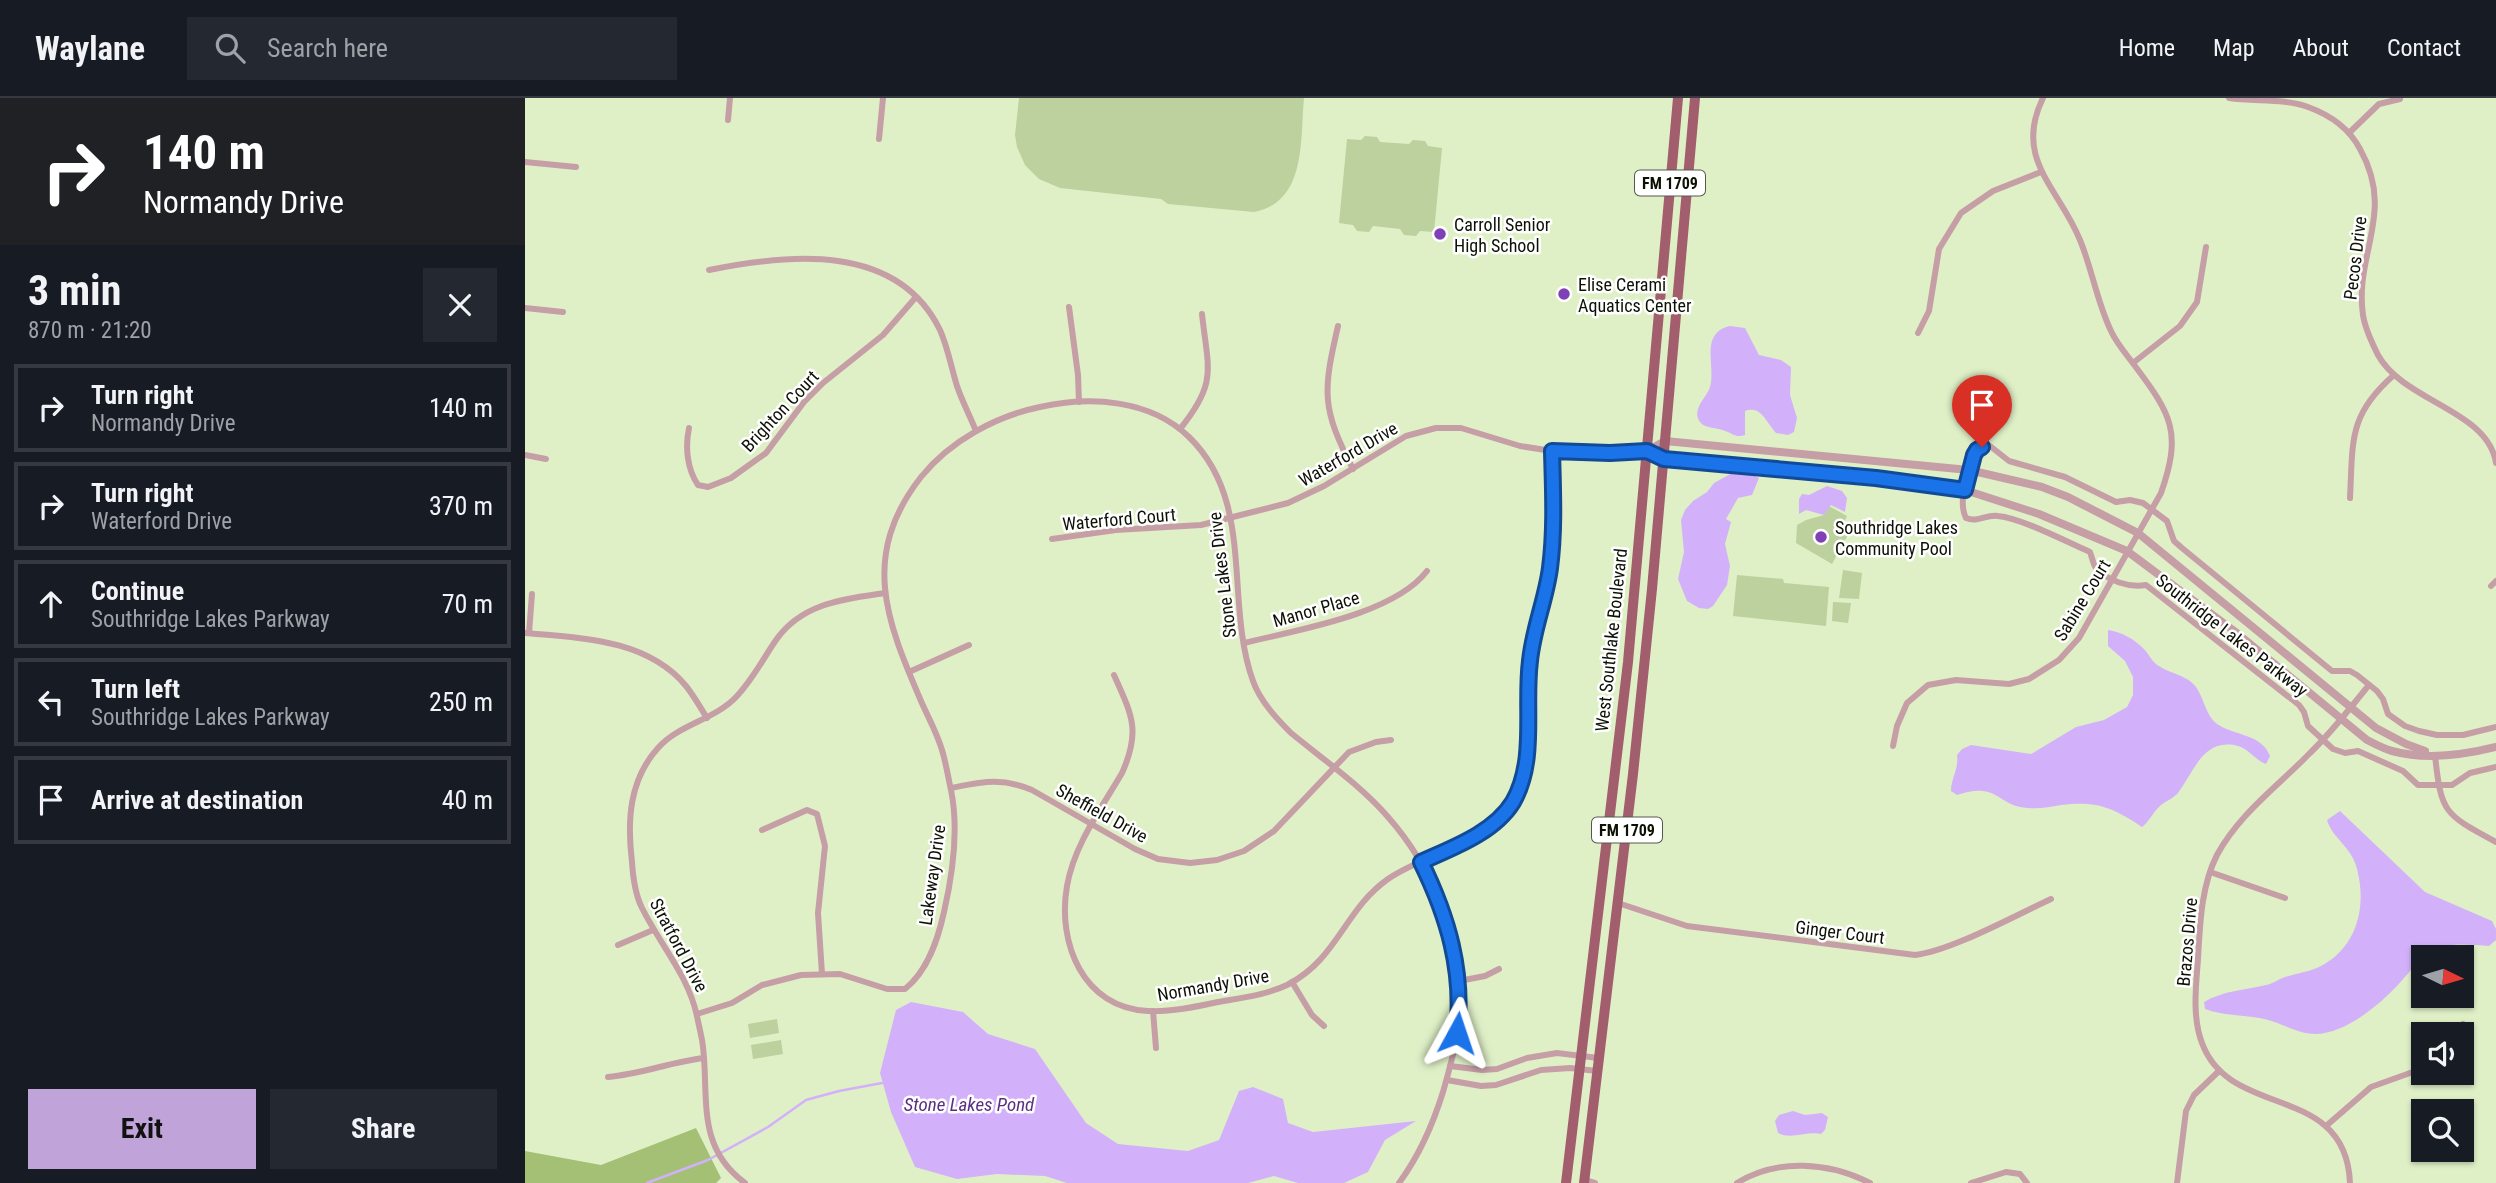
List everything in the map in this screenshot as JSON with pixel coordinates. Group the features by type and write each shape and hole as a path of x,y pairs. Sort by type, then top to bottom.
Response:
{"main road":[{"name":"West Southlake Boulevard","path":"1566,1183 1626,675 1678,98"},
{"name":"West Southlake Boulevard","path":"1587,1182 1598,1058 1633,775 1695,98"}],"street":[{"path":"728,120 730,98"},
{"path":"879,139 883,98"},
{"path":"2043,98 2034,120 2032,138 2033,150 2041,172 2078,236 2111,331 2159,397 2173,433 2174,445 2167,476 2127,551"},
{"name":"Pecos Drive","path":"2229,98 2296,104 2328,117 2349,133 2368,163 2375,187 2374,229 2363,281 2363,314 2378,354 2394,375 2417,393 2479,431 2487,439 2496,457 2496,463"},
{"path":"2349,133 2379,104 2400,99"},
{"path":"525,162 576,167"},
{"path":"1918,333 1929,312 1939,249 1961,213 1993,191 2041,172"},
{"path":"2133,363 2180,326 2197,302 2206,247"},
{"path":"709,270 743,262 787,258 836,260 880,272 901,284 916,297 939,329 957,386 976,431"},
{"name":"Brighton Court","path":"689,428 687,450 696,482 702,487 708,487 731,478 766,453 804,402 823,383 883,335 916,297"},
{"path":"1069,307 1079,402"},
{"path":"525,308 563,312"},
{"path":"1180,429 1198,407 1208,383 1202,314"},
{"path":"1338,326 1326,391 1339,444 1353,469"},
{"path":"2350,498 2357,422 2368,400 2394,375"},
{"name":"Stone Lakes Drive","path":"951,788 941,748 894,638 884,593 887,543 904,501 935,462 976,431 1004,418 1035,408 1079,402 1128,405 1160,416 1180,429 1198,447 1224,490 1231,519 1244,643 1252,681 1258,692 1279,721 1388,816 1421,862"},
{"name":"Waterford Drive","path":"1231,519 1288,503 1353,469 1406,436 1436,429 1461,428 1520,446 1552,451 1647,451"},
{"path":"1647,451 1665,441"},
{"name":"Southridge Lakes Parkway","path":"1665,441 1969,470 2042,487 2068,497 2138,533 2376,728 2435,755"},
{"path":"2112,578 2094,566 2090,552 2061,539 1998,516 1972,521 1966,518 1962,502 1969,470 1977,450 1990,446 2009,461 2065,477 2116,502 2137,501 2151,509"},
{"name":"Normandy Drive","path":"1114,676 1131,713 1133,737 1122,773 1077,850 1067,886 1067,939 1070,951 1088,981 1104,997 1123,1006 1153,1011 1255,996 1292,982 1325,957 1367,897 1397,874 1458,845 1491,825 1513,802 1524,777 1529,662 1550,567 1553,529 1552,451"},
{"name":"Southridge Lakes Parkway","path":"1647,451 1664,459 1876,478 1965,490 2015,504 2127,551 2238,634 2367,740 2390,751 2435,755 2479,752 2496,747"},
{"path":"525,455 546,459"},
{"name":"Southridge Lakes Parkway","path":"2151,509 2167,521 2174,541 2332,671 2350,671 2369,685"},
{"name":"Waterford Court","path":"1052,539 1116,530 1201,525 1231,519"},
{"name":"Sabine Court","path":"1893,746 1897,726 1907,703 1929,685 1956,680 2009,684 2029,679 2049,668 2069,651 2079,638 2127,551"},
{"name":"Manor Place","path":"1244,643 1339,620 1368,609 1410,589 1426,571"},
{"name":"Southridge Lakes Parkway","path":"2112,578 2131,586 2145,585 2161,595 2299,705 2308,726 2323,740"},
{"name":"Stratford Drive","path":"745,1183 736,1177 722,1159 707,1125 704,1058 691,991 653,930 634,884 629,838 633,795 646,763 658,747 669,737 720,711 736,698 751,680 778,637 799,618 827,602 884,593"},
{"path":"532,594 527,633 625,646 668,669 685,686 706,718"},
{"path":"909,672 969,645"},
{"path":"2369,685 2383,699 2388,714 2405,726 2419,731 2463,735 2496,727"},
{"name":"Brazos Drive","path":"2350,1183 2343,1147 2326,1126 2305,1111 2245,1089 2219,1071 2202,1044 2197,1023 2196,985 2201,920 2210,872 2225,842 2323,740 2369,685"},
{"name":"Sheffield Drive","path":"951,788 1000,780 1016,783 1135,849 1158,859 1190,863 1217,860 1244,851 1268,835 1356,747 1391,740"},
{"path":"2323,740 2338,751 2358,751 2403,771 2418,785 2452,786 2470,773 2496,767"},
{"path":"2435,755 2443,804 2453,816 2496,842"},
{"name":"Lakeway Drive","path":"697,1013 732,1003 762,985 781,979 840,974 887,989 905,989 910,985 926,963 939,935 948,895 955,827 951,788"},
{"path":"762,830 807,810 817,814 825,846 818,912 822,974"},
{"path":"1399,1183 1426,1137 1447,1080 1460,1005 1459,981 1446,918 1421,862"},
{"path":"2210,872 2285,898"},
{"name":"Ginger Court","path":"1618,903 1687,926 1915,955 1967,938 2051,899"},
{"path":"618,945 653,930"},
{"path":"1459,981 1485,976 1499,969"},
{"path":"1292,982 1312,1016 1324,1026"},
{"path":"1153,1011 1156,1048"},
{"path":"1450,1066 1489,1070 1542,1055 1598,1058"},
{"path":"608,1077 704,1058"},
{"path":"1447,1080 1481,1086 1496,1085 1541,1070 1597,1071"},
{"path":"2177,1183 2186,1111 2194,1095 2219,1071"},
{"path":"2326,1126 2371,1087 2411,1073"},
{"path":"1737,1183 1748,1176 1783,1166 1816,1166 1870,1183"},
{"path":"1971,1183 2006,1172 2020,1174 2027,1183"}],"green space":[{"path":"1019,98 1304,98 1297,167 1284,196 1271,206 1254,212 1168,204 1161,199 1060,188 1039,179 1025,165 1015,135"},
{"path":"1365,136 1377,137 1380,142 1409,144 1413,140 1425,141 1428,146 1442,148 1434,232 1420,231 1416,236 1404,235 1400,229 1373,226 1369,232 1357,231 1353,225 1339,223 1347,139 1361,140"},
{"name":"Southridge Lakes Community Pool","path":"1829,506 1847,516 1842,526 1850,531 1832,564 1796,543 1797,525 1824,515"},
{"path":"1843,570 1862,573 1859,599 1839,598"},
{"path":"1737,575 1829,587 1826,626 1733,616"},
{"path":"1833,602 1851,603 1848,623 1832,621"},
{"path":"777,1019 779,1033 750,1038 748,1024"},
{"path":"781,1040 783,1054 753,1059 751,1045"},
{"path":"696,1128 721,1178 716,1183 525,1183 525,1151 601,1165"}],"water":[{"path":"1730,326 1745,328 1759,355 1781,360 1791,367 1790,395 1797,418 1794,432 1788,435 1776,433 1755,410 1745,411 1745,435 1737,436 1700,422 1698,408 1710,387 1712,343 1720,330"},
{"path":"1732,473 1759,478 1752,495 1738,498 1726,519 1731,522 1725,544 1730,566 1727,585 1713,606 1708,609 1699,608 1687,601 1678,579 1684,552 1681,520 1693,501 1707,492 1714,483"},
{"path":"1827,486 1842,491 1847,498 1845,512 1831,505 1824,515 1806,510 1799,514 1799,499 1802,494 1809,495"},
{"path":"2108,630 2132,639 2157,664 2192,683 2217,724 2261,743 2270,756 2266,764 2238,746 2226,745 2208,751 2178,793 2160,806 2142,827 2112,810 2094,805 2028,808 2009,803 1989,792 1971,791 1957,795 1951,791 1957,755 1962,749 1971,745 2031,754 2076,727 2104,720 2127,707 2133,695 2133,677 2125,661 2108,646"},
{"path":"2340,811 2425,892 2492,921 2496,929 2496,940 2489,946 2411,945 2411,971 2399,984 2367,1012 2347,1025 2326,1033 2309,1034 2260,1018 2205,1009 2204,1002 2218,995 2269,984 2317,968 2333,958 2351,937 2359,911 2360,883 2354,861 2327,820"},
{"name":"Stone Lakes Pond","path":"911,1002 963,1012 988,1034 1035,1049 1086,1123 1118,1144 1188,1151 1219,1140 1239,1091 1253,1087 1283,1099 1288,1123 1313,1132 1416,1121 1385,1140 1368,1172 1344,1183 1298,1183 1274,1176 1248,1183 1067,1183 1045,1176 997,1174 957,1179 915,1167 891,1112 880,1073 896,1010"},
{"path":"1793,1111 1805,1115 1822,1113 1828,1117 1825,1130 1821,1134 1788,1136 1778,1133 1775,1121 1779,1115"}],"waterway":[{"path":"647,1183 708,1160 768,1127 806,1100 882,1083"}],"place":[{"name":"Carroll Senior High School","path":"1440,234"},
{"name":"Elise Cerami Aquatics Center","path":"1564,294"},
{"name":"Southridge Lakes Community Pool","path":"1821,537"}],"route":[{"path":"1457,1033 1459,981 1452,939 1439,898 1421,862 1458,845 1502,816 1513,802 1524,777 1529,662 1550,567 1553,529 1552,451 1647,451 1664,459 1876,478 1965,490 1974,455 1982,447"}]}
